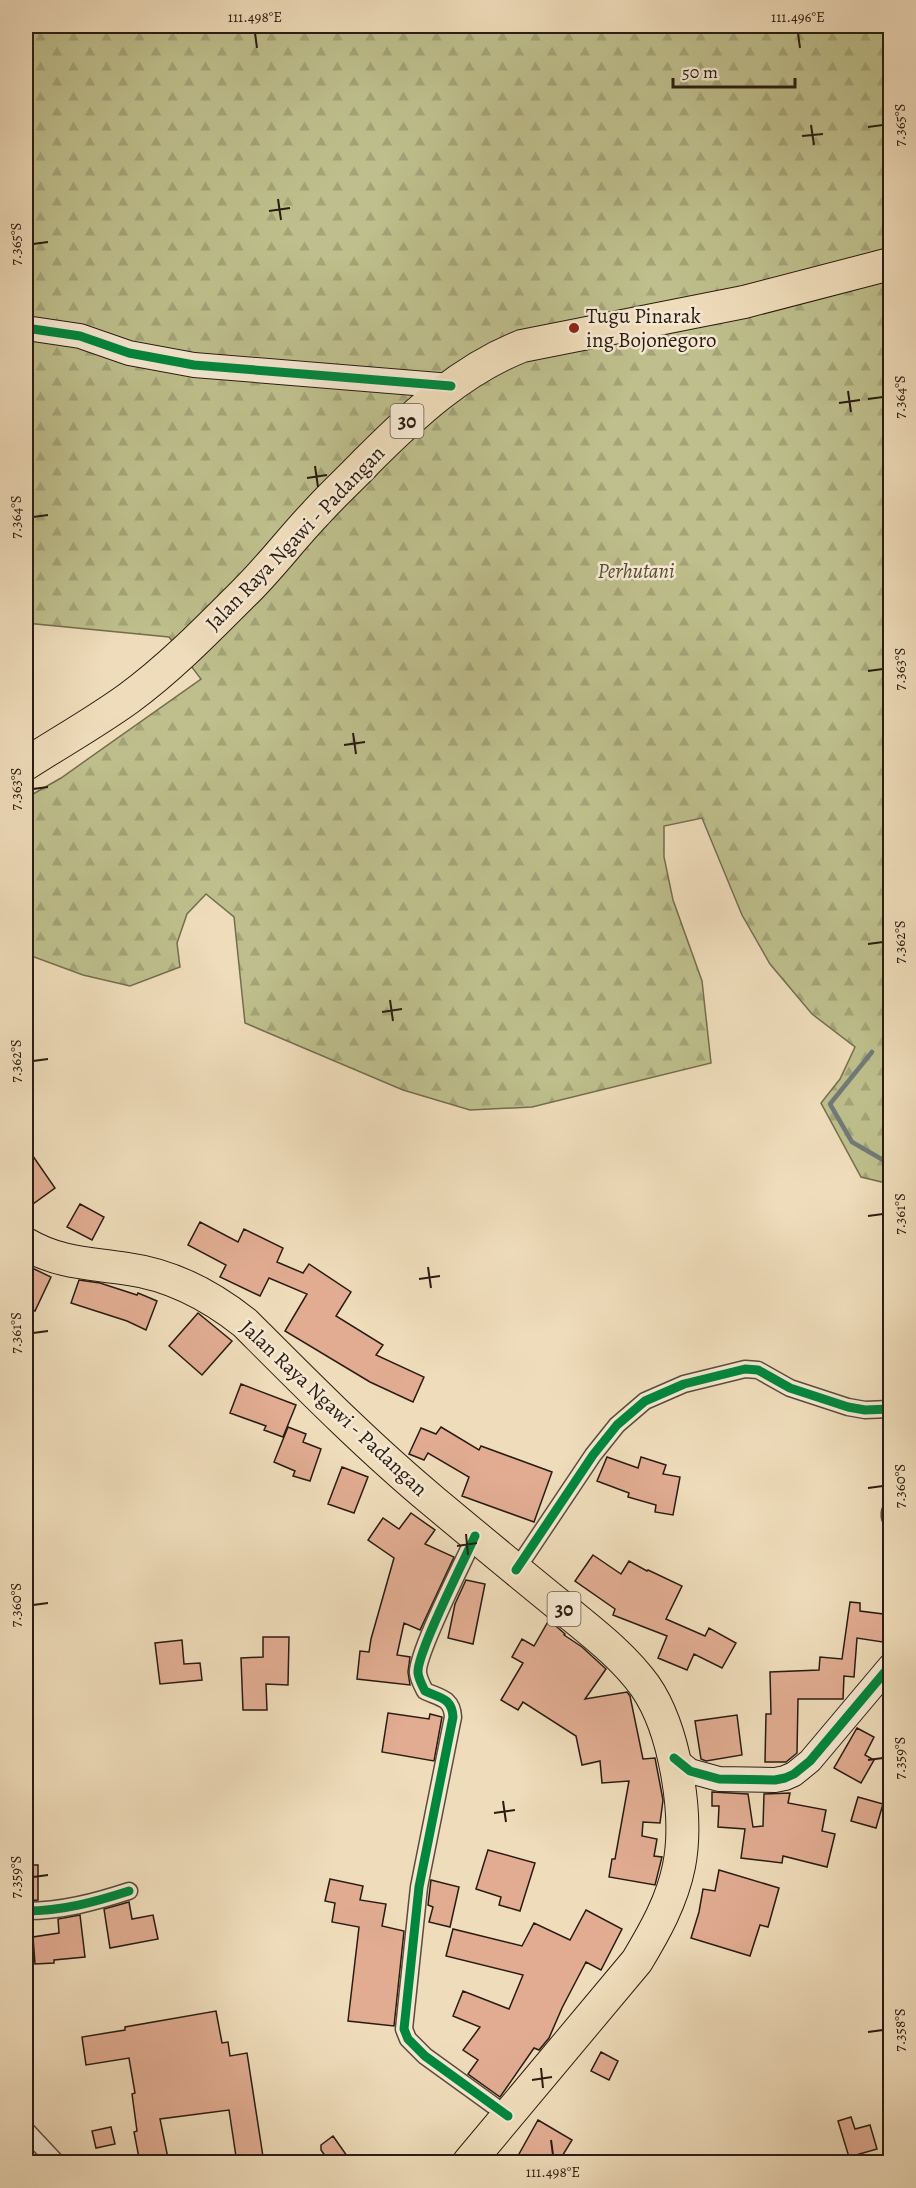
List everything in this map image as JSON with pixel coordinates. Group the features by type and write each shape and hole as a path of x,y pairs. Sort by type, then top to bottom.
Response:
{"highway":[{"name":"Jalan Raya Ngawi - Padangan","path":"26,764 129,698 188,648 246,592 316,513 407,421 451,386 492,360 522,346 744,302 891,264"},
{"name":"Jalan Raya Ngawi - Padangan","path":"26,1244 51,1257 131,1269 159,1277 209,1297 245,1323 356,1433 475,1536 612,1649 646,1687 658,1710 667,1730 674,1758 681,1822 679,1864 670,1898 656,1929 637,1961 469,2163"}],"street":[{"path":"26,328 80,336 129,353 195,365 451,386"},
{"path":"516,1570 617,1425 645,1401 684,1384 745,1369 758,1370 790,1388 848,1407 866,1410 891,1409"},
{"path":"475,1536 420,1661 418,1672 425,1691 449,1702 453,1707 453,1717 419,1887 404,2029 408,2039 425,2056 508,2116"},
{"path":"674,1758 690,1771 719,1779 775,1780 794,1774 810,1761 891,1666"},
{"path":"26,1911 82,1905 129,1891"},
{"path":"26,2130 56,2163"}],"green space":[{"name":"Perhutani","path":"26,26 890,26 890,1184 861,1177 821,1103 840,1079 855,1047 812,1014 770,964 742,915 702,818 664,826 664,857 673,900 702,981 711,1063 532,1107 470,1110 403,1090 245,1023 234,917 206,894 187,914 177,943 180,967 130,986 83,975 26,954 26,798 61,778 201,679 169,637 26,623"}],"building":[{"path":"26,1146 55,1188 26,1209"},
{"path":"80,1204 104,1217 92,1240 67,1227"},
{"path":"200,1222 238,1242 244,1229 283,1248 277,1262 303,1273 309,1264 351,1292 336,1316 383,1345 376,1355 424,1377 413,1402 370,1382 285,1331 307,1294 269,1278 260,1296 220,1277 226,1265 188,1245"},
{"path":"32,1268 51,1277 35,1311 26,1307 26,1283"},
{"path":"79,1280 100,1283 137,1295 138,1293 157,1301 146,1330 127,1321 71,1303"},
{"path":"198,1313 232,1341 202,1375 169,1346"},
{"path":"241,1384 296,1405 283,1437 264,1430 266,1426 230,1413"},
{"path":"288,1427 306,1434 303,1442 321,1449 310,1481 293,1476 295,1471 274,1462"},
{"path":"441,1427 479,1450 481,1446 552,1472 534,1522 462,1496 469,1477 428,1453 424,1460 409,1454 421,1428 436,1434"},
{"path":"607,1457 638,1468 641,1457 666,1465 663,1474 680,1477 673,1515 655,1512 656,1505 628,1497 629,1493 597,1481"},
{"path":"342,1467 368,1477 354,1513 328,1504"},
{"path":"411,1513 435,1530 425,1544 454,1557 420,1630 404,1623 397,1655 410,1657 408,1672 410,1685 357,1679 360,1651 369,1652 394,1558 368,1540 383,1518 399,1529"},
{"path":"593,1555 621,1574 629,1561 682,1586 666,1619 705,1636 709,1628 736,1643 722,1668 694,1654 687,1670 658,1658 667,1636 613,1615 615,1609 575,1581"},
{"path":"466,1580 485,1584 473,1644 448,1638 455,1604"},
{"path":"850,1602 860,1603 860,1611 891,1615 889,1643 857,1638 854,1677 844,1676 843,1699 798,1699 797,1753 786,1762 765,1762 766,1714 771,1714 770,1672 819,1670 820,1657 842,1659"},
{"path":"549,1620 606,1669 585,1699 627,1692 630,1696 643,1759 655,1758 663,1800 660,1823 643,1822 642,1836 657,1839 654,1856 662,1857 655,1885 609,1877 612,1859 615,1859 629,1781 602,1783 600,1761 582,1765 576,1736 523,1702 518,1710 501,1700 523,1663 512,1657 522,1639 534,1646"},
{"path":"263,1637 289,1637 288,1685 266,1684 267,1710 243,1710 241,1658 263,1657"},
{"path":"182,1640 184,1664 200,1663 202,1680 160,1684 155,1643"},
{"path":"388,1713 429,1719 430,1714 442,1717 434,1761 382,1752"},
{"path":"737,1715 742,1755 706,1761 701,1759 695,1721"},
{"path":"857,1728 874,1737 865,1755 874,1760 861,1783 834,1768"},
{"path":"712,1792 748,1794 753,1827 763,1826 764,1794 790,1793 788,1803 826,1810 822,1831 835,1834 827,1867 783,1856 782,1863 741,1858 745,1829 718,1827 719,1806 712,1806"},
{"path":"858,1797 883,1804 876,1828 851,1821"},
{"path":"488,1850 535,1863 520,1911 499,1905 501,1897 476,1889"},
{"path":"26,1865 38,1865 38,1900 26,1901"},
{"path":"719,1870 779,1888 768,1927 760,1925 750,1956 691,1938 703,1889 715,1891"},
{"path":"330,1879 363,1886 360,1900 386,1904 382,1926 404,1931 394,2026 348,2021 359,1927 332,1922 335,1903 325,1901"},
{"path":"431,1880 459,1887 450,1927 429,1922 433,1907 428,1905"},
{"path":"129,1902 132,1919 153,1915 158,1939 110,1948 104,1909"},
{"path":"586,1910 622,1929 601,1970 586,1962 549,2038 539,2050 534,2048 500,2097 468,2074 478,2060 463,2050 480,2027 453,2016 463,1991 509,2009 523,1975 446,1956 453,1929 522,1946 534,1923 570,1940"},
{"path":"80,1915 85,1957 35,1964 33,1937 59,1933 58,1919"},
{"path":"216,2011 222,2043 228,2042 230,2056 247,2053 264,2163 237,2163 229,2110 160,2119 169,2163 140,2163 134,2132 137,2131 132,2094 135,2093 129,2058 86,2065 82,2037"},
{"path":"601,2052 618,2061 609,2080 591,2071"},
{"path":"851,2117 855,2129 870,2125 877,2149 849,2157 838,2121"},
{"path":"538,2120 572,2140 558,2163 514,2163"},
{"path":"111,2127 115,2144 96,2148 92,2131"},
{"path":"333,2136 352,2163 330,2163 321,2150 321,2145"}],"waterway":[{"path":"872,1052 830,1104 852,1142 890,1164"}],"cycle path":[{"path":"26,328 80,336 129,353 194,365 451,386"},
{"path":"516,1570 593,1455 617,1425 645,1401 684,1384 745,1369 758,1370 790,1388 848,1407 865,1410 890,1409"},
{"path":"475,1536 419,1663 418,1676 425,1691 448,1702 453,1717 419,1887 404,2029 408,2039 425,2056 508,2116"},
{"path":"674,1758 690,1771 719,1779 775,1780 785,1778 810,1761 890,1666"},
{"path":"26,1911 78,1905 129,1891"}],"place":[{"name":"Tugu Pinarak ing Bojonegoro","path":"574,328"}]}
